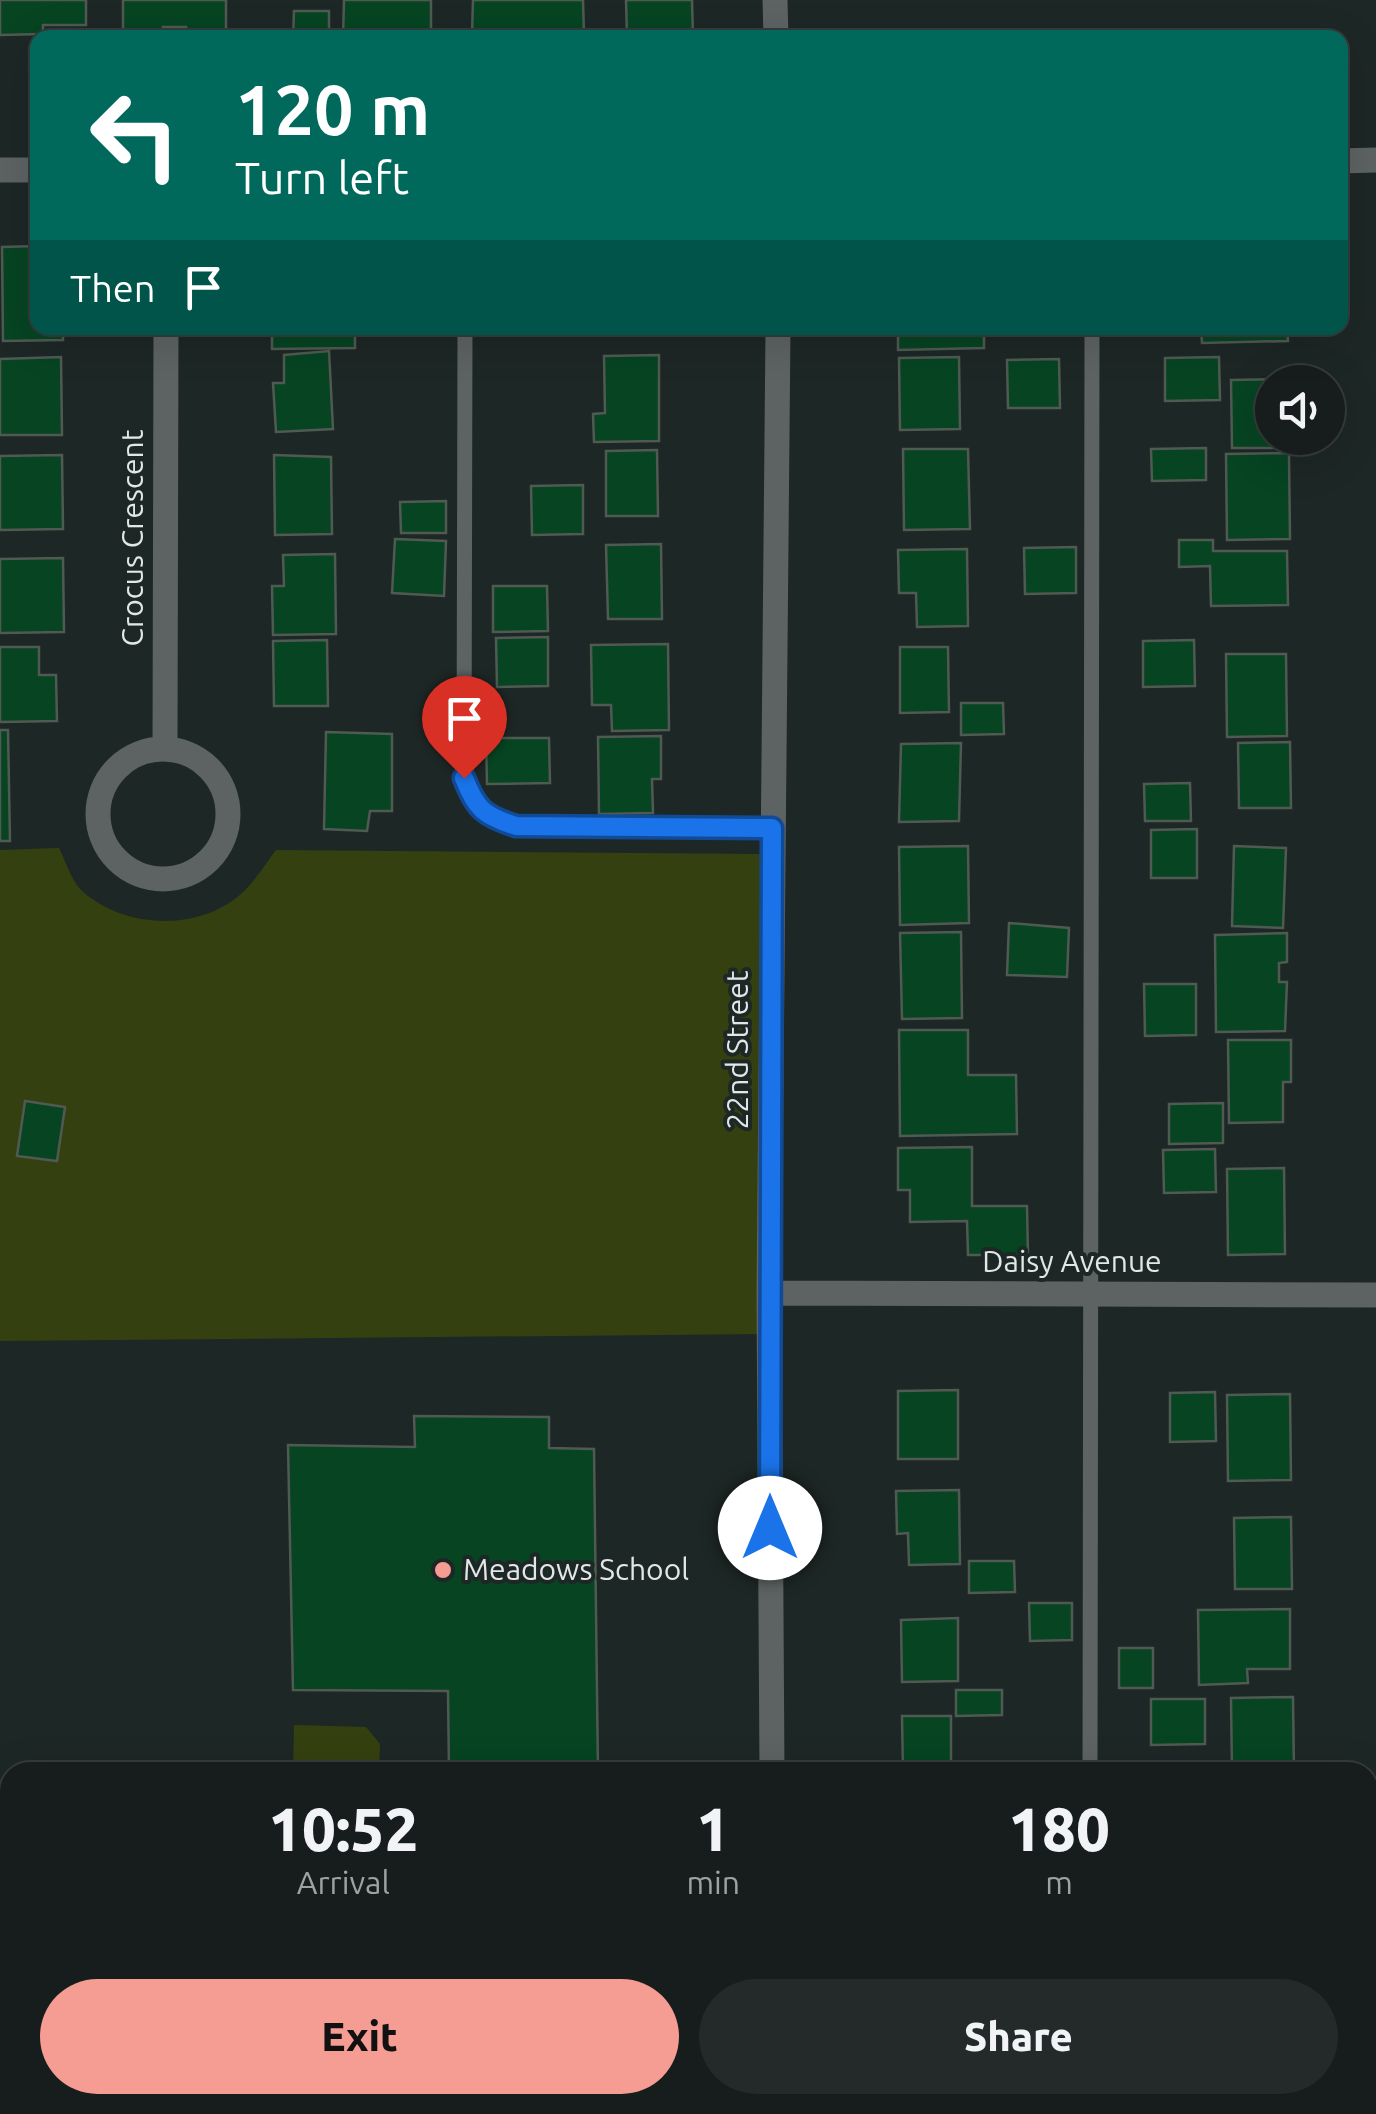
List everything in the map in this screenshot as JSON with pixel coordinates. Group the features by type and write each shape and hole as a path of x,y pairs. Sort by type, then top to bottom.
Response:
{"street":[{"path":"775,0 776,30"},
{"path":"1348,161 1376,160"},
{"path":"0,170 30,170"},
{"name":"Crocus Crescent","path":"165,748 166,335"},
{"name":"22nd Street","path":"772,1762 769,1294 778,335"},
{"path":"165,748 188,754 206,765 220,783 228,804 226,827 218,848 203,865 183,876 161,879 138,874 121,864 108,849 100,830 98,810 102,790 112,772 136,755 165,748"},
{"name":"Daisy Avenue","path":"769,1294 1376,1295"}],"lane":[{"path":"465,335 464,778 472,800 490,818 516,826 772,828"},
{"path":"1090,1762 1092,335"}],"green space":[{"path":"59,848 77,885 98,903 141,919 165,921 210,913 231,902 248,887 276,850 770,854 770,1334 0,1341 0,850"},
{"path":"294,1725 366,1727 380,1744 379,1762 293,1762"}],"building":[{"path":"0,0 86,0 86,25 43,25 43,30 30,30 30,34 0,35"},
{"path":"123,0 226,0 226,30 123,30"},
{"path":"344,0 431,0 431,30 343,30"},
{"path":"473,0 583,0 584,30 472,30"},
{"path":"626,0 692,0 693,30 627,30"},
{"path":"294,11 329,11 329,30 293,30"},
{"path":"30,246 30,335 63,335 63,340 3,341 2,247"},
{"path":"272,335 355,335 355,348 272,349"},
{"path":"898,335 984,335 984,348 898,350"},
{"path":"1201,335 1288,335 1288,341 1202,343"},
{"path":"329,351 333,429 276,432 273,383 284,383 284,355"},
{"path":"659,355 659,441 594,442 593,414 605,413 604,356"},
{"path":"61,357 62,435 0,435 0,359"},
{"path":"959,357 960,429 900,430 899,358"},
{"path":"1219,357 1220,400 1165,401 1165,358"},
{"path":"1059,359 1060,408 1008,408 1007,360"},
{"path":"1231,380 1255,380 1255,448 1232,448"},
{"path":"1206,448 1206,480 1152,481 1151,449"},
{"path":"903,449 968,449 970,529 904,530"},
{"path":"657,450 658,516 606,516 606,451"},
{"path":"1226,454 1289,455 1290,539 1227,540"},
{"path":"62,455 63,529 0,530 0,456"},
{"path":"274,455 331,457 332,534 275,535"},
{"path":"583,485 583,534 532,535 531,486"},
{"path":"446,501 446,533 401,533 400,502"},
{"path":"395,539 446,541 444,596 392,593"},
{"path":"1179,540 1213,540 1213,551 1287,551 1288,605 1211,606 1210,566 1179,567"},
{"path":"661,544 662,619 608,619 606,545"},
{"path":"1076,547 1076,593 1025,594 1024,548"},
{"path":"967,549 968,626 917,627 916,593 899,593 898,550"},
{"path":"335,554 336,634 273,635 272,586 284,586 283,555"},
{"path":"63,558 64,632 0,633 0,559"},
{"path":"493,586 547,586 548,631 493,632"},
{"path":"548,637 548,686 497,687 496,638"},
{"path":"327,640 328,706 274,706 273,641"},
{"path":"1194,640 1195,686 1143,687 1143,641"},
{"path":"668,644 669,730 612,731 611,705 592,705 591,645"},
{"path":"0,647 39,647 39,675 56,675 57,721 0,722"},
{"path":"900,647 948,647 949,712 900,713"},
{"path":"1226,654 1286,654 1287,736 1227,737"},
{"path":"961,703 1003,703 1004,734 961,735"},
{"path":"0,730 8,730 10,841 0,841"},
{"path":"326,732 392,734 392,811 370,811 367,831 324,829"},
{"path":"661,736 661,779 652,779 653,813 599,814 598,737"},
{"path":"486,738 549,738 550,783 487,784"},
{"path":"1290,742 1291,808 1239,808 1238,743"},
{"path":"961,743 959,821 899,822 901,744"},
{"path":"1190,783 1191,821 1145,821 1144,784"},
{"path":"1197,829 1197,878 1151,878 1151,830"},
{"path":"968,846 969,923 900,925 899,847"},
{"path":"1234,846 1286,848 1283,928 1232,926"},
{"path":"1009,923 1069,928 1067,977 1007,975"},
{"path":"961,932 962,1018 902,1019 900,933"},
{"path":"1287,933 1287,962 1279,963 1279,982 1287,982 1285,1031 1216,1032 1215,935"},
{"path":"1144,984 1196,984 1196,1035 1145,1036"},
{"path":"899,1030 968,1030 968,1075 1016,1075 1017,1134 900,1136"},
{"path":"1228,1040 1291,1040 1291,1082 1283,1082 1283,1122 1229,1123"},
{"path":"25,1101 65,1107 57,1161 17,1156"},
{"path":"1223,1103 1223,1143 1169,1144 1169,1104"},
{"path":"972,1147 972,1206 1027,1206 1028,1255 968,1255 967,1221 910,1222 910,1190 898,1190 898,1148"},
{"path":"1215,1149 1216,1192 1164,1193 1163,1150"},
{"path":"1284,1168 1285,1254 1228,1255 1227,1169"},
{"path":"958,1390 958,1459 898,1459 898,1391"},
{"path":"1215,1392 1216,1441 1170,1442 1170,1393"},
{"path":"1290,1394 1291,1480 1228,1481 1227,1395"},
{"name":"Meadows School","path":"414,1416 549,1417 549,1448 594,1449 598,1762 449,1762 448,1691 293,1690 288,1445 415,1447"},
{"path":"959,1490 960,1564 909,1565 908,1533 897,1534 896,1491"},
{"path":"1291,1517 1292,1589 1235,1589 1234,1518"},
{"path":"969,1561 1014,1561 1015,1592 969,1593"},
{"path":"1029,1603 1072,1603 1072,1640 1030,1641"},
{"path":"1290,1609 1290,1669 1247,1669 1248,1683 1199,1685 1198,1610"},
{"path":"958,1618 958,1681 902,1682 901,1620"},
{"path":"1119,1648 1153,1648 1153,1688 1119,1688"},
{"path":"956,1690 1002,1690 1002,1715 956,1716"},
{"path":"1293,1697 1294,1762 1232,1762 1231,1698"},
{"path":"1151,1699 1205,1699 1205,1744 1151,1745"},
{"path":"902,1716 951,1716 951,1762 903,1762"}],"place":[{"name":"Meadows School","path":"443,1570"}],"route":[{"path":"464,778 472,800 490,818 516,826 772,828 770,1528"}]}
